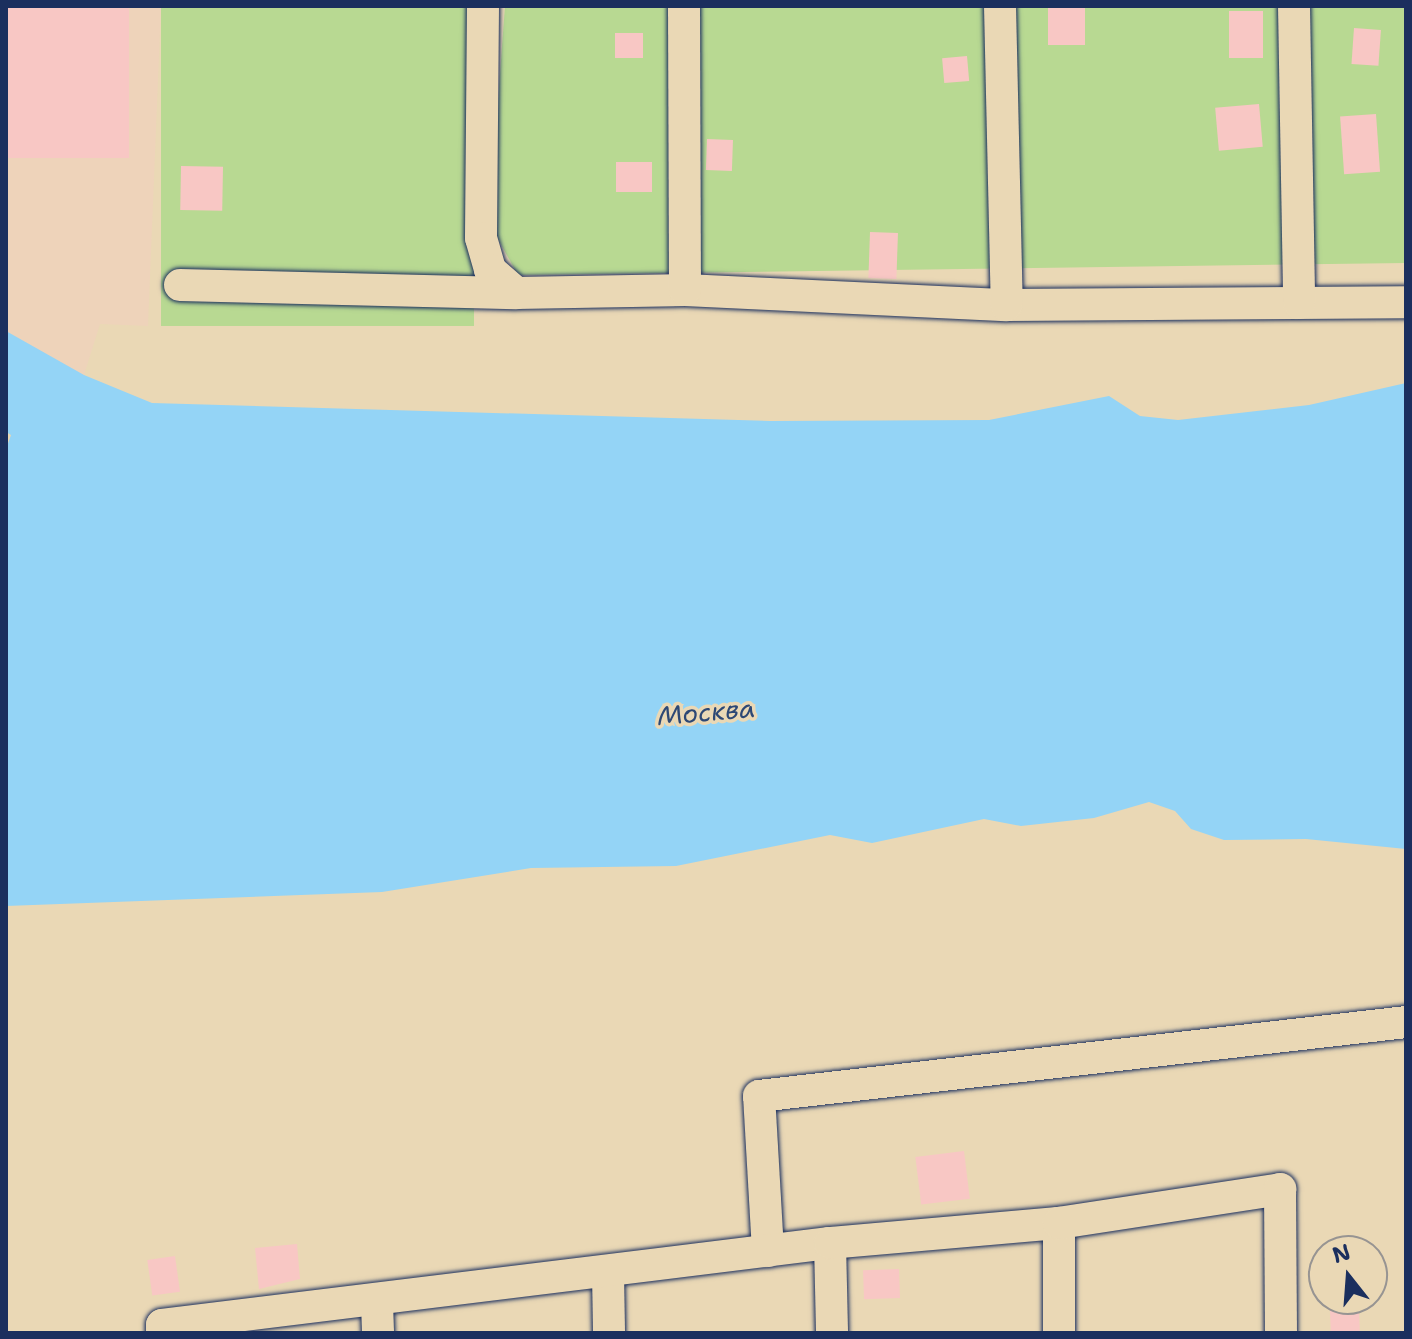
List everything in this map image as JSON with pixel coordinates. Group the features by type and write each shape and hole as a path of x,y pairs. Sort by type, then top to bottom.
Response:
{"street":[{"path":"483,6 481,238 490,270 516,293"},
{"path":"684,6 685,290"},
{"path":"1000,6 1007,305"},
{"path":"1294,6 1299,303"},
{"path":"180,285 516,293 685,290 1007,305 1406,302"},
{"path":"768,1251 759,1096 1406,1022"},
{"path":"162,1333 162,1325 377,1318 608,1273 830,1243 1059,1223 1280,1189 1281,1333"},
{"path":"1059,1223 1059,1333"},
{"path":"830,1243 832,1333"},
{"path":"608,1273 609,1333"}],"shaded area":[{"path":"6,6 161,6 148,326 100,324 84,375 6,432"}],"green space":[{"path":"161,6 474,6 474,326 161,326"},
{"path":"505,6 1406,6 1406,263 518,275 489,223"}],"water":[{"name":"Москва","path":"6,331 84,375 152,403 770,421 989,420 1109,396 1140,416 1178,420 1309,405 1406,383 1406,849 1306,839 1224,840 1191,829 1175,811 1149,802 1094,818 1021,826 984,819 872,843 830,835 676,866 531,868 382,892 6,906 6,449 11,435 6,432"}],"building":[{"path":"6,6 129,6 129,158 6,158"},
{"path":"1048,6 1085,6 1085,45 1048,45"},
{"path":"1229,11 1263,11 1263,58 1229,58"},
{"path":"1354,28 1381,30 1378,66 1351,64"},
{"path":"615,33 643,33 643,58 615,58"},
{"path":"967,56 969,81 944,83 942,58"},
{"path":"1259,104 1263,147 1219,151 1215,108"},
{"path":"1376,114 1380,172 1344,174 1340,117"},
{"path":"707,139 733,140 732,171 706,170"},
{"path":"616,162 652,162 652,192 616,192"},
{"path":"181,166 223,167 222,211 180,210"},
{"path":"870,232 898,233 896,279 868,278"},
{"path":"964,1151 970,1199 921,1205 915,1157"},
{"path":"297,1244 300,1279 259,1289 255,1248"},
{"path":"175,1256 180,1292 152,1296 147,1260"},
{"path":"899,1269 900,1298 864,1299 863,1270"},
{"path":"1330,1315 1359,1315 1360,1333 1331,1333"}]}
